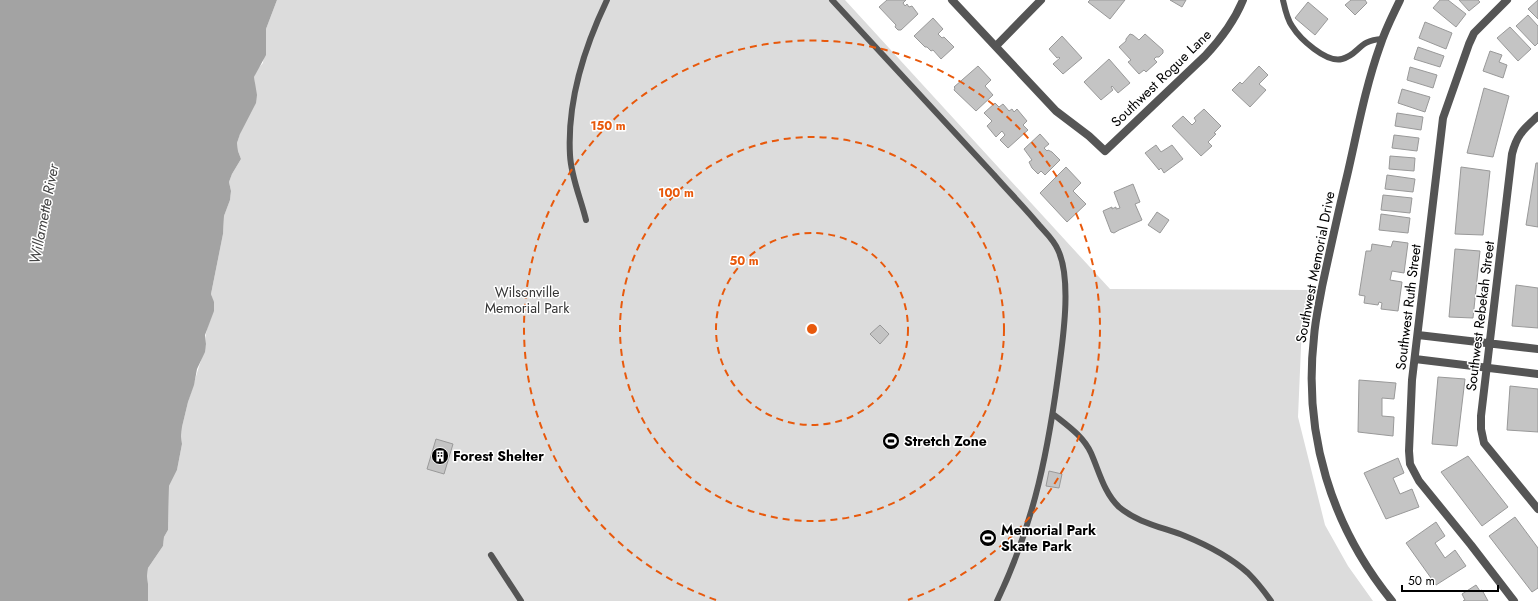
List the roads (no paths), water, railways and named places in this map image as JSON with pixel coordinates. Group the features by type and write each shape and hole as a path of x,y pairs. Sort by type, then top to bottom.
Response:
{"street":[{"path":"952,0 996,46 1041,0"},
{"name":"Southwest Rogue Lane","path":"996,46 1056,111 1089,136 1105,151 1209,52 1230,25 1243,0"},
{"name":"Southwest Memorial Drive","path":"1392,601 1358,554 1334,502 1320,454 1315,428 1312,394 1312,364 1314,337 1333,233 1373,69 1382,39 1400,0"},
{"name":"Southwest Ruth Street","path":"1507,0 1474,33 1443,118 1415,359 1408,451 1410,464 1419,481 1514,601"},
{"name":"Southwest Rebekah Street","path":"1538,116 1522,131 1516,141 1512,154 1481,416 1482,436 1484,443 1538,509"},
{"path":"1418,335 1538,349"},
{"path":"1415,359 1538,374"}],"lane":[{"path":"586,220 570,156 572,110 578,78 593,30 607,0"},
{"path":"832,0 1053,240 1059,250 1064,267 1066,324 1053,414 1037,495 1019,550 997,601"},
{"path":"1283,0 1291,25 1299,37 1314,49 1335,60 1344,59 1365,42 1373,39 1382,39"},
{"path":"1053,414 1074,430 1083,440 1091,453 1108,492 1117,505 1130,515 1144,522 1210,547 1247,572 1258,583 1271,601"},
{"path":"491,555 521,601"}],"water":[{"name":"Willamette River","path":"0,0 277,0 266,29 266,55 254,77 257,95 256,103 237,143 241,159 229,182 231,191 230,200 224,216 223,234 211,294 214,302 214,311 205,335 205,352 197,369 182,427 182,444 177,470 169,486 168,530 164,537 163,546 148,568 148,601 0,601"}],"place":[{"name":"Stretch Zone","path":"891,441"},
{"name":"Forest Shelter","path":"440,456"},
{"name":"Memorial Park Skate Park","path":"988,538"}],"park label":[{"name":"Wilsonville Memorial Park","path":"527,300"}]}
